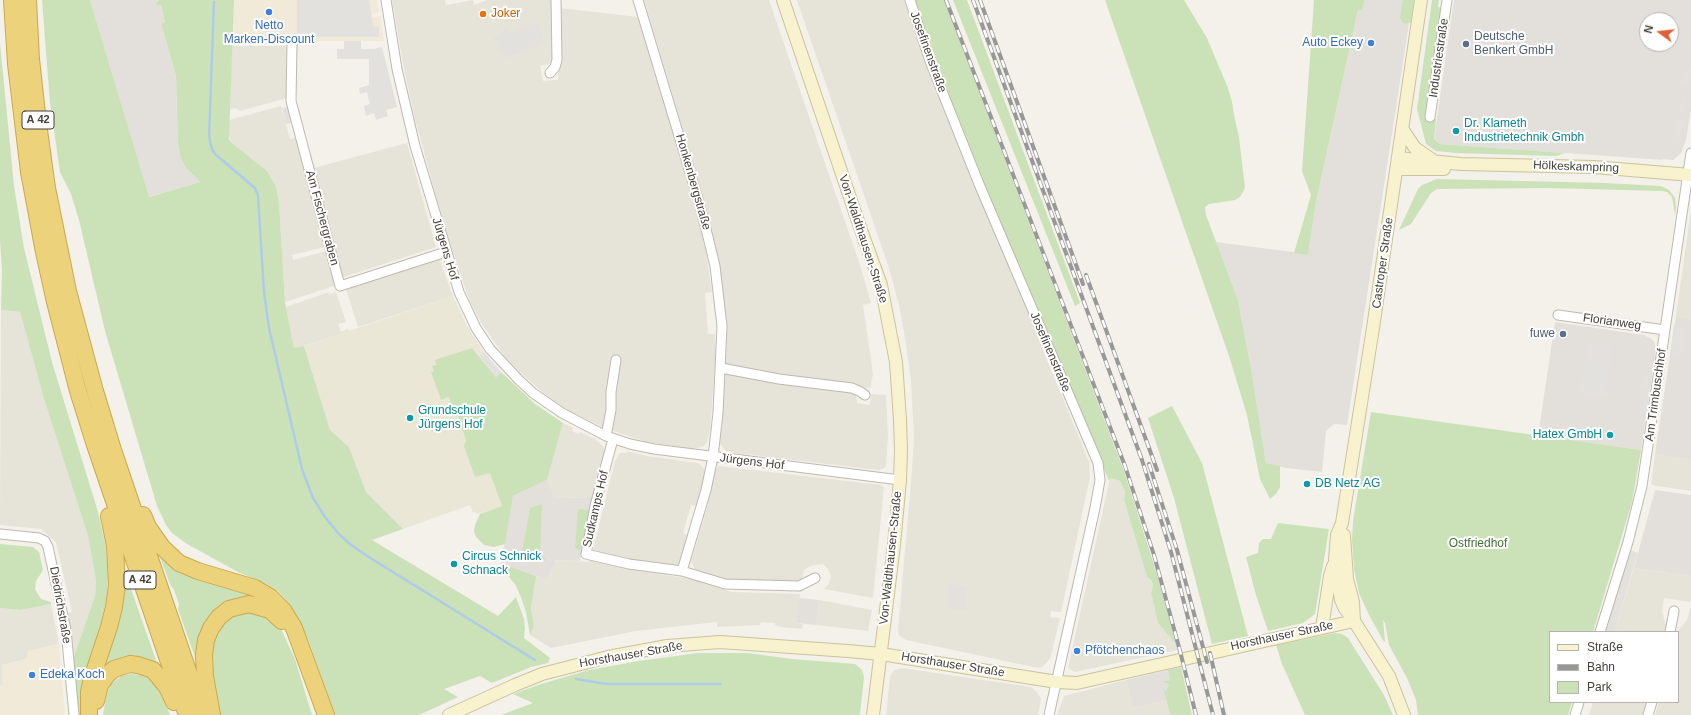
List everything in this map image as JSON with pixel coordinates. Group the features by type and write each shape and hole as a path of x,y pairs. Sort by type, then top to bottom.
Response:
{"highway":[{"name":"A 42","path":"12,0 21,111 36,212 65,342 95,445 187,715"},
{"name":"A 42","path":"28,0 31,59 47,188 70,298 113,450 203,715"},
{"path":"89,715 92,678 109,626 114,607 117,585 116,560 111,522 93,465 95,445"},
{"path":"113,450 122,454 136,499 148,527 162,548 179,563 198,571 255,588 270,597 283,610 294,628 326,715"},
{"path":"212,715 205,676 204,655 206,640 211,628 219,617 229,609 249,604 270,610 280,618 287,628 317,715"},
{"path":"95,715 100,685 114,670 130,664 153,670 167,687 179,715"}],"main road":[{"name":"Von-Waldthausen-Straße","path":"783,0 881,285 896,362 899,389 901,450 900,480 894,544 873,715"},
{"name":"Castroper Straße","path":"1354,620 1344,608 1341,600 1335,560 1337,535 1341,526 1398,163 1421,0"},
{"path":"1403,130 1415,148 1434,161"},
{"name":"Hölkeskampring","path":"1398,163 1434,161 1461,164 1594,167 1689,174"},
{"name":"Hölkeskampring","path":"1398,163 1434,170 1451,168 1461,164"},
{"name":"Castroper Straße","path":"1341,526 1344,536 1347,579 1353,602 1354,620"},
{"path":"1322,628 1330,576 1335,560"},
{"name":"Horsthauser Straße","path":"449,715 515,685 548,673 608,657 667,646 720,642 880,654 1057,682 1077,683 1354,620"},
{"path":"1354,620 1389,676 1404,715"}],"street":[{"name":"Jürgens Hof","path":"386,0 397,69 413,139 459,292 476,328 503,364 533,393 548,404 609,438 654,449 900,480"},
{"path":"550,73 555,67 557,60 556,0"},
{"name":"Honkenbergstraße","path":"638,0 700,202 715,266 720,310 721,368 713,457"},
{"name":"Josefinenstraße","path":"910,0 930,61 979,184 1098,463 1100,480 1095,508 1049,715"},
{"name":"Industriestraße","path":"1430,117 1447,0"},
{"name":"Am Fischergraben","path":"294,41 292,44 291,101 340,286 446,252"},
{"name":"Am Trimbuschhof","path":"1600,631 1628,542 1642,486 1691,153"},
{"name":"Florianweg","path":"1558,314 1665,330"},
{"path":"609,438 611,392 616,360"},
{"path":"721,368 779,379 852,388 865,395"},
{"name":"Sudkamps Hof","path":"609,438 586,554 629,564 682,571 725,584 799,586 815,578"},
{"path":"682,571 706,490 713,457"},
{"name":"Diedrichstraße","path":"0,534 39,538 45,541 48,547 66,630 74,715"},
{"path":"1670,631 1674,611"},
{"path":"1576,715 1579,703"},
{"path":"1648,715 1652,703"}],"shaded area":[{"path":"90,0 159,0 156,3 157,6 161,5 165,22 161,24 176,76 178,144 180,156 185,167 200,182 148,197"},
{"path":"234,0 377,0 379,12 372,14 373,18 380,16 384,41 231,41"},
{"path":"297,0 369,0 373,27 379,26 379,37 307,37 297,33"},
{"path":"392,0 445,0 446,5 473,0 474,5 487,0 554,0 554,59 552,63 540,66 543,81 558,80 559,8 638,17 693,198 706,252 712,292 705,293 708,334 715,334 715,364 710,430 707,442 704,446 694,449 647,442 610,430 614,391 620,357 613,355 611,362 605,428 567,410 545,394 505,357 493,340 470,302 443,222 415,119 404,69"},
{"path":"644,0 769,0 860,265 871,303 863,305 873,374 870,388 797,379 726,366 724,306 715,243 704,200"},
{"path":"797,0 904,0 925,63 1089,462 1090,477 1061,612 1051,611 1050,617 1060,618 1050,659 1042,667 1038,668 906,640 899,635 898,631 914,436 911,381 905,338 899,305 889,268"},
{"path":"1365,0 1403,0 1407,24 1409,23 1347,425 1334,424 1326,431 1322,472 1286,468 1266,463 1251,368 1238,300 1216,242 1308,254 1316,202 1358,10 1362,10"},
{"path":"1454,0 1691,0 1691,109 1686,140 1681,153 1673,160 1440,144 1434,139"},
{"path":"537,22 542,33 543,43 506,58 493,38 507,28 510,33"},
{"path":"344,41 361,41 361,49 374,49 382,47 397,107 386,110 388,116 376,120 374,113 366,116 364,106 370,104 367,92 360,94 359,88 369,85 369,59 337,59 337,49 344,49"},
{"path":"231,46 289,46 287,98 240,111 235,108 230,109"},
{"path":"1691,68 1689,82 1682,85 1684,69"},
{"path":"1688,94 1685,113 1679,114 1682,95"},
{"path":"281,106 290,139 296,138 325,247 292,255 293,260 326,251 334,284 334,286 285,302 279,203 276,186 267,171 231,142 229,135 229,120"},
{"path":"288,107 292,123 286,124 282,108"},
{"path":"1684,118 1681,139 1674,141 1678,119"},
{"path":"407,143 436,247 344,277 341,274 314,168"},
{"path":"1691,210 1691,319 1676,316"},
{"path":"439,258 453,296 358,327 346,289 360,285 360,282"},
{"path":"329,292 331,301 330,294 336,292 346,322 338,324 341,332 348,329 349,331 294,349 286,307"},
{"path":"453,296 466,324 484,352 479,356 473,349 435,361 436,365 434,371 432,372 441,400 449,397 453,411 456,410 475,477 490,472 502,506 478,514 473,512 470,505 403,529 366,492 349,447 330,431 304,346"},
{"path":"1,310 20,312 44,399 88,536 96,581 95,596 73,659 67,613 72,612 56,542 41,529 0,525"},
{"path":"1676,316 1691,319 1691,460 1655,454"},
{"path":"1555,322 1644,335 1653,340 1656,348 1641,450 1538,436"},
{"path":"1674,324 1687,326 1683,357 1670,355"},
{"path":"1588,343 1612,347 1605,397 1580,394"},
{"path":"484,352 501,372 496,377 479,356"},
{"path":"726,372 854,391 856,393 857,403 870,405 871,394 886,395 888,435 886,466 883,469 878,470 727,452 720,444"},
{"path":"1644,374 1652,375 1650,389 1642,388"},
{"path":"1642,393 1649,394 1646,415 1639,414"},
{"path":"563,423 573,428 572,431 578,434 580,432 595,439 603,446 605,452 594,494 589,498 555,497 547,480"},
{"path":"630,452 697,463 705,470 698,506 691,505 683,533 689,536 681,560 677,566 642,562 595,552 593,550 615,461 620,453"},
{"path":"1655,454 1691,460 1691,491 1651,485"},
{"path":"719,466 881,485 884,487 873,598 824,589 829,584 831,577 828,569 823,564 810,566 804,570 802,579 796,581 724,579 696,570 691,562 707,508 715,471"},
{"path":"1110,478 1120,481 1125,492 1124,500 1147,577 1153,584 1151,593 1158,623 1175,642 1177,650 1075,672 1068,668"},
{"path":"547,480 555,497 587,498 594,494 580,561 556,560 547,580 501,563 513,496"},
{"path":"1655,490 1691,495 1691,576 1634,568"},
{"path":"1630,550 1638,553 1614,631 1606,631"},
{"path":"558,560 588,562 589,560 645,572 691,579 731,592 800,594 796,623 803,624 802,629 781,627 775,625 775,623 761,622 760,625 717,627 717,622 636,631 551,648 530,635 534,626 531,608 536,576 547,580 555,562"},
{"path":"1634,568 1691,576 1691,602 1664,598 1662,612 1666,625 1666,631 1614,631"},
{"path":"949,585 967,587 965,610 947,609"},
{"path":"799,598 819,600 816,625 796,623"},
{"path":"819,600 872,610 868,631 816,625"},
{"path":"51,604 59,644 28,651 27,659 2,665 3,685 0,685 0,608 21,610"},
{"path":"1691,605 1691,715 1655,715 1659,703 1679,703 1678,631 1687,620"},
{"name":"Edeka Koch","path":"59,644 65,715 0,715 0,685 3,685 2,665 27,659 28,651"},
{"path":"902,668 1031,687 1037,692 1041,699 1038,715 886,715 890,677 894,670"},
{"path":"1168,670 1170,680 1164,681 1170,685 1165,691 1167,700 1133,708 1126,680"},
{"path":"1126,680 1133,708 1167,700 1170,715 1057,715 1064,696"},
{"path":"1593,703 1648,703 1644,715 1589,715"}],"green space":[{"path":"42,0 90,0 149,197 200,182 185,167 180,156 178,144 176,76 161,24 165,22 161,5 157,6 156,3 159,0 234,0 229,139 267,171 276,186 279,203 285,302 294,348 304,346 330,430 349,447 366,492 403,529 372,540 498,616 516,597 524,619 524,638 550,658 548,663 531,667 492,683 480,676 444,689 458,697 419,715 335,715 309,642 296,615 286,600 276,590 265,583 240,573 187,544 172,533 166,525 157,506 105,331 79,220 71,194 60,172 50,103"},
{"path":"914,0 944,0 1124,471 1156,571 1178,651 1175,643 1158,623 1151,593 1153,584 1147,577 1124,500 1125,492 1120,481 1110,478 1109,481 1035,303 1031,300 1031,293 977,168"},
{"path":"953,0 967,0 1080,303 1075,306"},
{"path":"1105,0 1184,0 1207,38 1228,88 1239,137 1245,188 1240,197 1235,200 1209,204 1205,207 1206,215 1238,300 1251,368 1266,463 1280,466 1280,487 1276,494 1270,499 1260,479 1247,415 1230,359"},
{"path":"1314,0 1365,0 1362,10 1358,10 1316,202 1308,255 1294,253 1311,195 1302,171"},
{"path":"1403,0 1414,0 1411,22 1407,24 1403,23 1400,18"},
{"path":"1432,0 1439,0 1438,7 1441,8 1426,111 1428,118 1436,119 1434,139 1440,144 1565,153 1556,156 1456,153 1436,151 1426,144 1417,109"},
{"path":"0,43 14,186 24,248 52,362 98,512 106,547 108,579 106,601 99,631 85,674 82,689 82,715 78,715 73,659 95,596 96,581 88,536 44,399 20,312 1,310"},
{"path":"1437,179 1605,183 1661,186 1669,190 1673,195 1675,198 1676,208 1675,215 1672,197 1667,192 1661,191 1548,188 1437,189 1431,193 1411,224 1399,230 1418,189 1422,185"},
{"path":"472,348 496,377 501,372 535,404 563,423 547,480 513,496 505,544 494,547 484,545 476,537 474,531 475,525 480,514 502,506 490,473 475,477 464,446 466,441 456,410 453,411 449,397 441,400 431,372 434,371 432,366 436,365 435,360"},
{"path":"1172,406 1202,463 1248,636 1212,644 1174,498 1148,418"},
{"name":"Ostfriedhof","path":"1371,412 1641,450 1632,502 1593,631 1549,631 1549,703 1572,703 1568,715 1418,715 1416,700 1408,680 1389,645 1385,623 1383,620 1384,642 1359,593 1354,569 1352,540 1353,521"},
{"path":"541,504 540,556 546,561 522,552 530,508"},
{"path":"578,510 589,510 590,512 582,548 579,550 575,548"},
{"path":"1278,523 1329,529 1315,614 1303,623 1268,631 1256,595 1246,557 1258,553 1259,543 1263,539 1271,539"},
{"path":"0,544 33,547 39,552 43,570 36,581 35,589 41,599 51,602 51,604 21,610 0,608"},
{"path":"164,555 265,597 227,608 199,669 178,609 179,604 160,557"},
{"path":"122,563 158,666 96,678"},
{"path":"501,563 536,576 531,608 534,626 530,635 526,612 521,597 516,586 502,567"},
{"path":"245,611 258,612 276,623 281,629 295,659 312,715 220,715 214,694 211,646 220,626 231,616"},
{"path":"1335,633 1342,634 1348,638 1384,695 1393,715 1305,715 1282,664 1276,645"},
{"path":"698,653 747,653 792,659 855,664 862,670 864,677 860,715 501,715 533,703 513,694 541,684 589,670"},
{"path":"1181,667 1192,715 1170,715 1164,690 1166,691 1169,685 1163,681 1170,680 1168,670"},
{"path":"131,674 143,675 158,683 170,715 103,715 106,697 111,684 121,676"}],"waterway":[{"path":"214,2 209,137 215,154 255,188 258,196 264,292 269,328 302,469 313,498 325,517 339,534 351,545 535,660"},
{"path":"576,679 607,684 720,684"}],"railway":[{"path":"946,0 1125,466 1154,555 1196,715"},
{"path":"973,0 1142,460 1171,552 1213,715"},
{"path":"980,0 1083,284"},
{"path":"1086,275 1157,470"},
{"path":"1149,464 1177,550 1207,662"},
{"path":"1210,653 1224,715"}],"place":[{"name":"Netto Marken-Discount","path":"269,12"},
{"name":"Joker","path":"483,14"},
{"name":"Auto Eckey","path":"1371,43"},
{"name":"Deutsche Benkert GmbH","path":"1466,44"},
{"name":"Dr. Klameth Industrietechnik Gmbh","path":"1456,131"},
{"name":"fuwe","path":"1563,334"},
{"name":"Grundschule Jürgens Hof","path":"410,418"},
{"name":"Hatex GmbH","path":"1610,435"},
{"name":"DB Netz AG","path":"1307,484"},
{"name":"Circus Schnick Schnack","path":"454,564"},
{"name":"Pfötchenchaos","path":"1077,651"},
{"name":"Edeka Koch","path":"32,675"}]}
